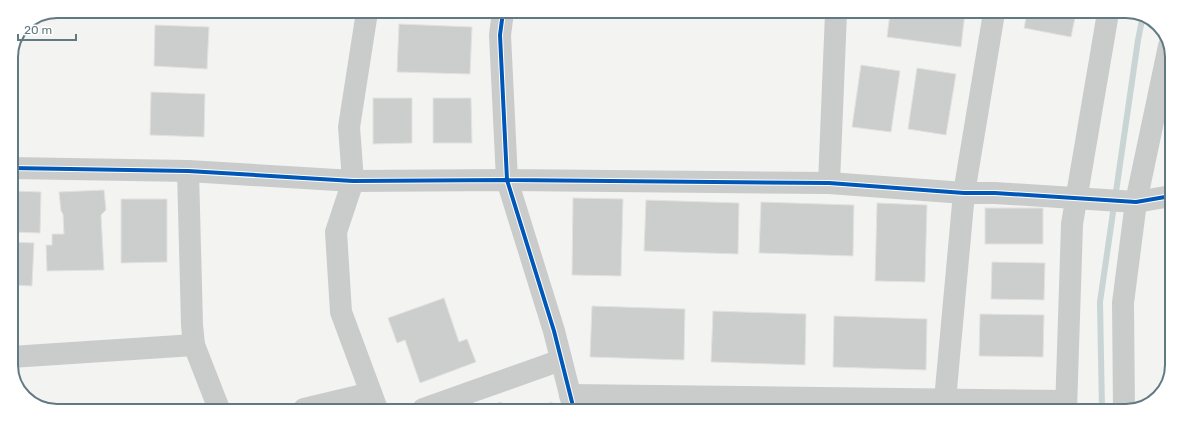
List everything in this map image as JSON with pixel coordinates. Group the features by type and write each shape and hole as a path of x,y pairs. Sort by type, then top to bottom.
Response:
{"street":[{"path":"348,404 374,401 341,312 336,232 353,181 349,127 366,18"},
{"path":"503,18 500,35 507,180 554,331 572,402 781,404"},
{"path":"829,183 836,18"},
{"path":"944,404 964,193 993,18"},
{"path":"1066,404 1072,224 1107,18"},
{"path":"1124,404 1123,303 1136,202 1165,65"},
{"path":"18,168 188,171 353,181 507,180 829,183 964,193 995,193 1136,202 1165,197"},
{"path":"188,171 192,325 194,345 217,404"},
{"path":"18,357 194,345"},
{"path":"440,404 561,360"}],"building":[{"path":"889,18 964,18 961,47 887,37"},
{"path":"1026,18 1075,18 1071,37 1024,28"},
{"path":"399,24 472,27 470,74 397,72"},
{"path":"155,25 209,27 207,69 154,66"},
{"path":"861,65 900,71 891,132 852,127"},
{"path":"917,68 956,74 946,135 908,129"},
{"path":"151,92 205,94 204,137 150,135"},
{"path":"373,98 412,98 412,143 373,144"},
{"path":"433,98 471,98 472,143 433,143"},
{"path":"104,190 106,210 101,215 104,270 47,271 46,245 52,245 52,234 64,234 63,214 61,211 59,192"},
{"path":"18,191 41,192 40,233 18,232"},
{"path":"573,198 623,199 621,276 572,275"},
{"path":"121,199 167,199 167,262 121,263"},
{"path":"646,200 739,203 738,254 644,251"},
{"path":"761,202 854,205 853,256 759,253"},
{"path":"877,203 927,205 925,282 875,281"},
{"path":"985,208 1043,208 1043,244 985,244"},
{"path":"18,242 34,243 32,286 18,285"},
{"path":"992,262 1045,263 1044,300 991,299"},
{"path":"444,298 459,342 467,339 476,362 420,383 405,340 397,343 388,318"},
{"path":"592,306 685,309 684,360 590,357"},
{"path":"713,311 806,314 805,365 711,362"},
{"path":"980,314 1044,315 1043,357 979,356"},
{"path":"834,316 927,319 926,370 833,367"}],"waterway":[{"path":"1102,404 1100,302 1142,21"}],"cycle path":[{"path":"502,18 500,35 507,180 829,183 964,193 995,193 1136,202 1165,197"},
{"path":"18,168 188,171 353,181 507,180 554,331 572,404"}]}
